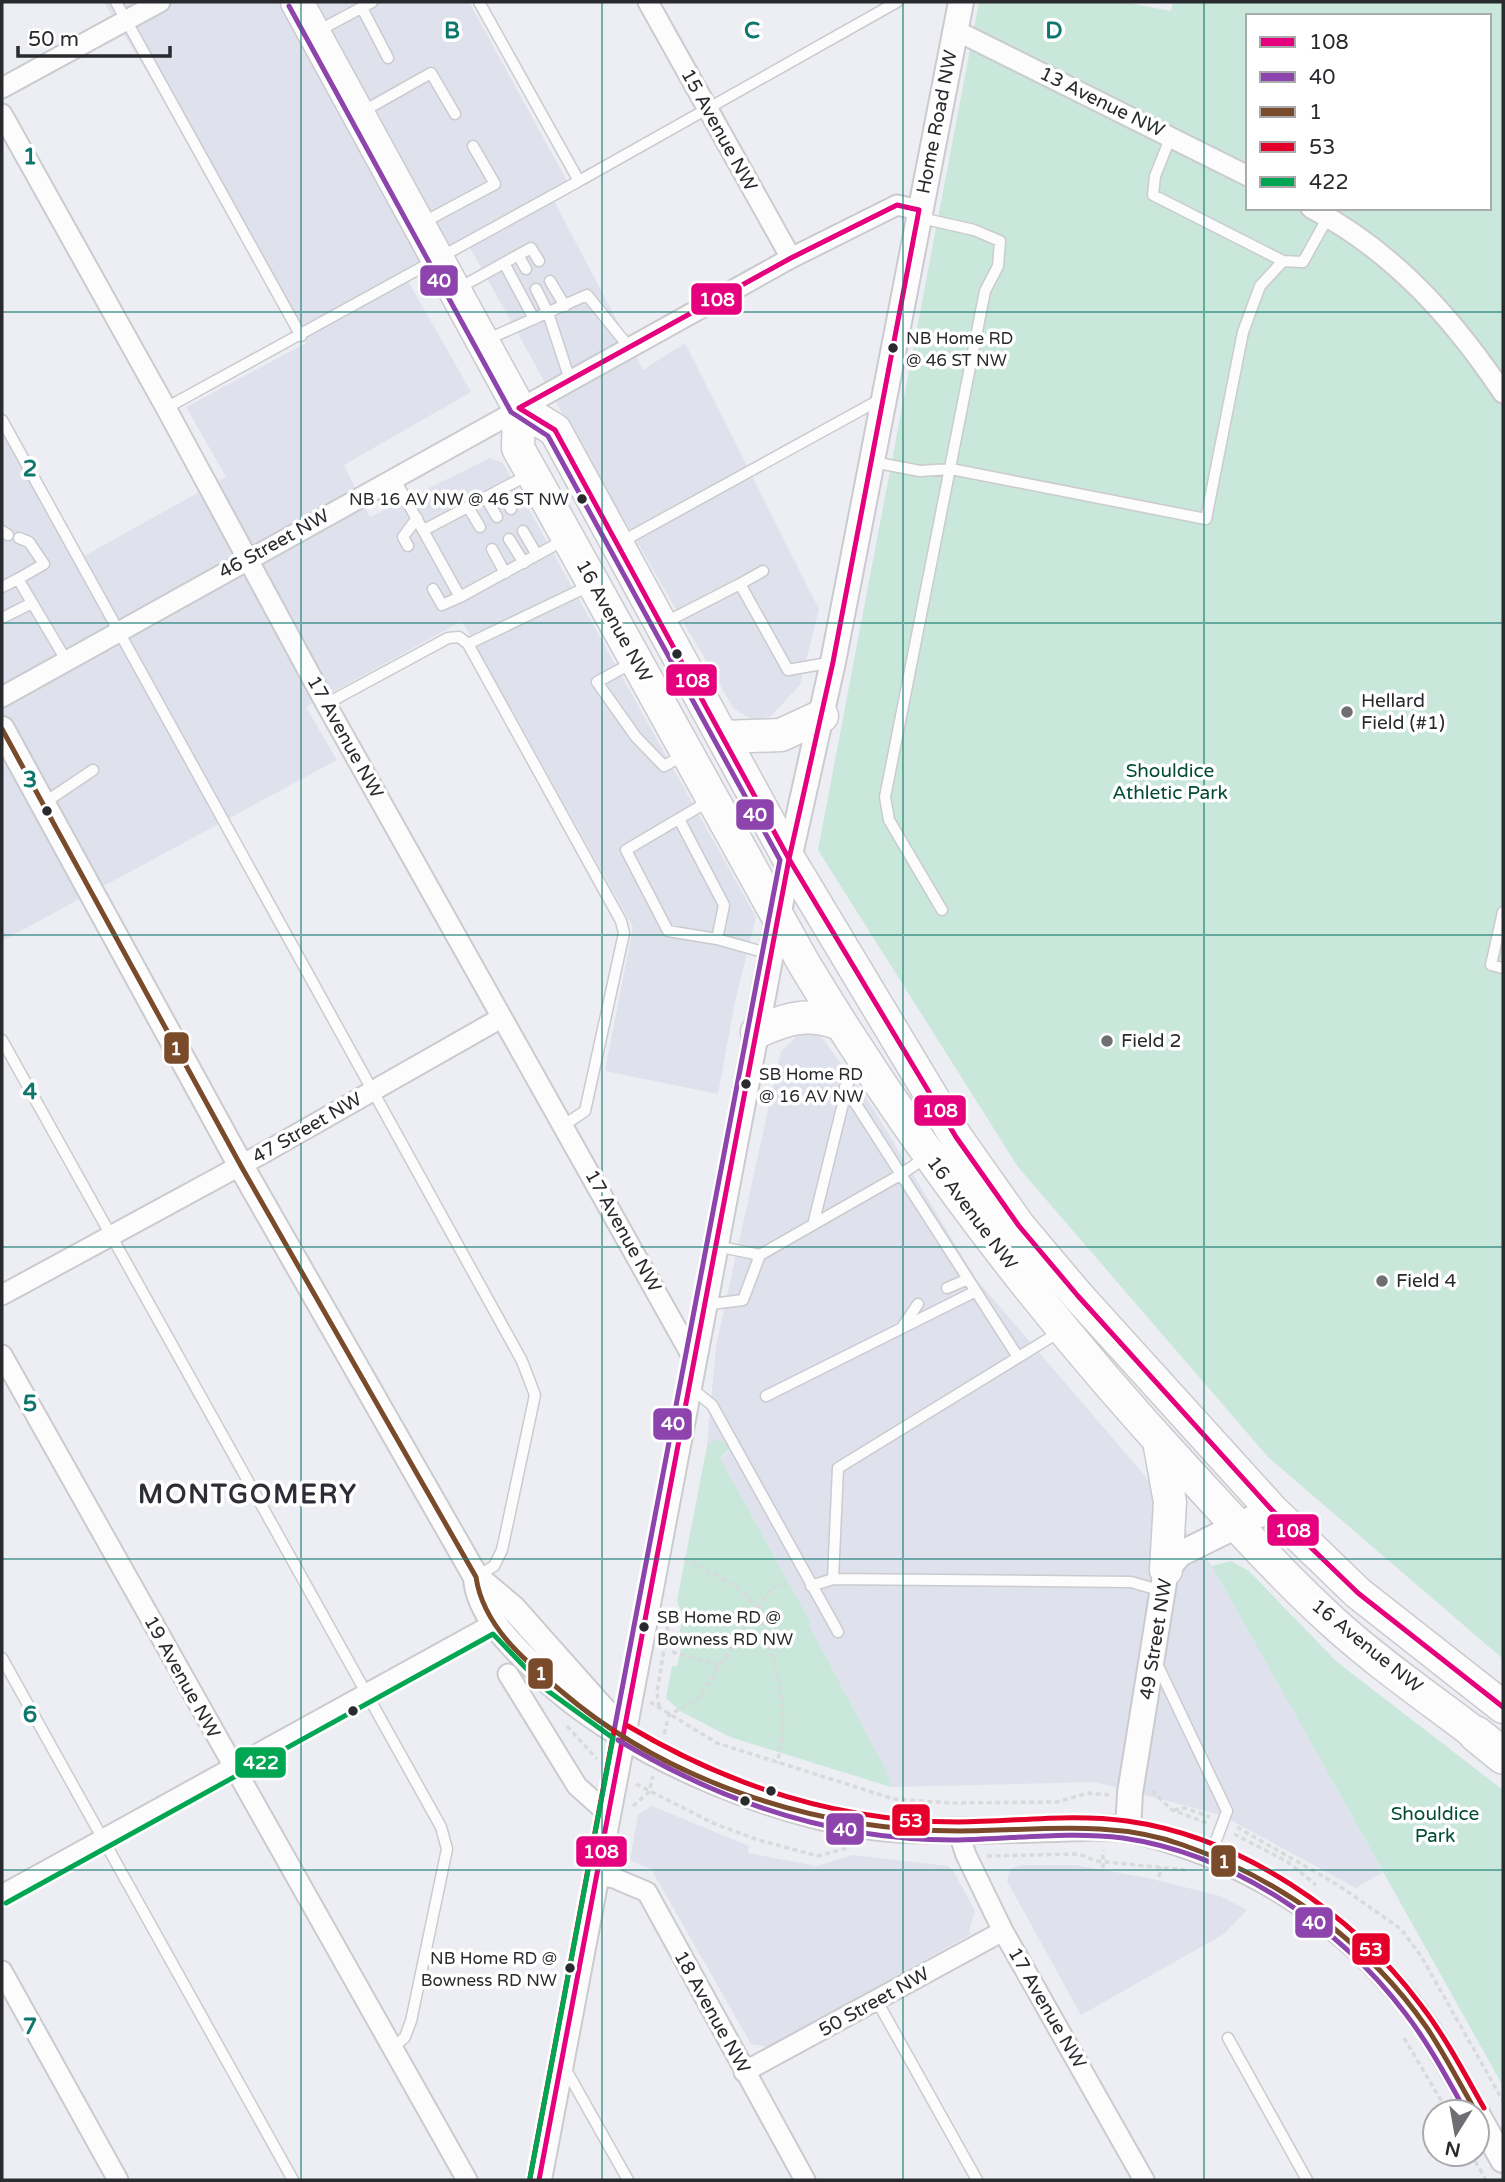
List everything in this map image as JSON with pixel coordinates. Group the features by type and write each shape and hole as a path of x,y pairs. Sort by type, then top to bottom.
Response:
{"highway":[{"name":"16 Avenue NW","path":"297,2 421,224 519,408 518,448 567,538 778,918 848,1037 963,1206 1061,1331 1236,1524 1335,1624 1503,1756"},
{"name":"16 Avenue NW","path":"519,408 555,430 789,859 956,1138 1019,1226 1096,1317 1271,1509 1358,1593 1503,1707"},
{"path":"724,737 781,735 822,716"},
{"path":"757,1032 800,1016 813,1016 848,1037"},
{"path":"1159,1441 1170,1502 1165,1581"}],"street":[{"path":"2,88 160,2"},
{"name":"15 Avenue NW","path":"648,2 791,258"},
{"name":"Home Road NW","path":"539,2180 789,859 833,662 961,2"},
{"name":"13 Avenue NW","path":"955,30 1246,175"},
{"name":"17 Avenue NW","path":"2,114 166,408 326,704 693,1357"},
{"name":"46 Street NW","path":"2,697 791,258 897,205 918,214"},
{"path":"1320,213 1411,277 1483,363 1503,393"},
{"path":"2,729 241,1166 476,1577 513,1608 551,1655 590,1691 623,1733"},
{"name":"47 Street NW","path":"2,1295 241,1166 501,1018"},
{"name":"19 Avenue NW","path":"2,1355 467,2180"},
{"name":"49 Street NW","path":"1128,1830 1130,1793 1165,1581 1180,1554 1271,1509"},
{"path":"476,1577 476,1589 495,1623 557,1690 584,1712 658,1756 710,1781 780,1805 866,1825 903,1830 1128,1830 1203,1863 1287,1894 1319,1916 1378,1968 1428,2030 1467,2098"},
{"path":"2,1895 495,1623"},
{"path":"508,1674 577,1786 607,1813"},
{"name":"17 Avenue NW","path":"958,1830 966,1856 1003,1931 1144,2180"},
{"name":"18 Avenue NW","path":"595,1874 614,1878 647,1892 805,2180"},
{"name":"50 Street NW","path":"744,2072 1003,1931"},
{"path":"2,1971 118,2180"},
{"path":"1491,2139 1503,2160"}],"lane":[{"path":"117,2 301,336"},
{"path":"314,33 372,2"},
{"path":"479,2 579,181"},
{"path":"166,408 707,111 897,2"},
{"path":"362,8 388,58"},
{"path":"359,114 431,73 455,114"},
{"path":"1171,136 1155,176 1153,195 1283,261 1303,262 1320,213"},
{"path":"421,224 495,184 473,146"},
{"path":"918,214 974,230 1000,242 998,266 985,290 885,797 889,820 942,910"},
{"path":"456,289 531,248 539,261"},
{"path":"518,255 526,269"},
{"path":"873,461 920,471 951,469 1206,519 1243,332 1260,286 1283,261"},
{"path":"504,263 534,319"},
{"path":"550,281 565,306"},
{"path":"536,289 548,313 570,380"},
{"path":"484,341 587,295 629,347"},
{"path":"617,544 885,397"},
{"path":"2,420 522,1361 535,1395 502,1550 494,1566 476,1577"},
{"path":"424,530 532,473"},
{"path":"394,477 460,597"},
{"path":"501,491 511,509"},
{"path":"486,498 497,517"},
{"path":"468,507 480,527"},
{"path":"408,546 404,537 417,518"},
{"path":"523,531 537,555"},
{"path":"4,583 18,579 44,564 29,542 19,538"},
{"path":"433,589 442,604 460,597 567,538"},
{"path":"509,539 524,563"},
{"path":"492,549 505,573"},
{"path":"662,625 763,571"},
{"path":"18,579 66,660"},
{"path":"468,644 593,584"},
{"path":"740,584 788,670 833,662"},
{"path":"2,618 32,603"},
{"path":"326,704 448,638 459,637 468,644 621,921 624,933 585,1111 564,1125"},
{"path":"636,661 597,682 636,737 664,766 687,753"},
{"path":"43,803 93,770"},
{"path":"713,799 626,850 668,931 717,939 771,954"},
{"path":"679,819 724,905 717,939"},
{"path":"1503,912 1491,965 1503,968"},
{"path":"813,1225 845,1087 848,1037"},
{"path":"2,1040 441,1827 447,1849 411,2021 405,2037 393,2049"},
{"path":"845,1087 966,1280 1018,1357"},
{"path":"704,1305 743,1300 760,1255 900,1175 928,1155"},
{"path":"715,1245 760,1255"},
{"path":"947,1289 966,1280"},
{"path":"766,1396 974,1292"},
{"path":"901,1329 918,1304"},
{"path":"833,1579 838,1468 1061,1331"},
{"path":"688,1386 712,1405 838,1632"},
{"path":"811,1587 833,1579 1165,1581"},
{"path":"1153,1655 1227,1811 1203,1863"},
{"path":"2,1658 293,2180"},
{"path":"877,2001 977,2180"},
{"path":"1228,2038 1307,2180"},
{"path":"562,2064 628,2180"}],"path":[{"path":"684,1558 743,1594 752,1601 757,1611 782,1690 777,1763"},
{"path":"668,1715 698,1699 774,1588 789,1582"},
{"path":"672,1653 721,1665"},
{"path":"659,1707 717,1743 841,1780 881,1796 914,1801 1057,1802 1088,1793 1101,1796"},
{"path":"583,1747 594,1757"},
{"path":"1153,1791 1172,1810"},
{"path":"649,1793 737,1832 812,1855 853,1846"},
{"path":"1005,1856 1079,1854 1096,1861 1203,1863"},
{"path":"1399,2031 1440,2098"}],"shaded area":[{"path":"104,2 469,2 572,190 554,201 643,370 685,343 819,609 800,685 771,716 755,721 734,709 566,420 469,246 407,279 471,392 344,465 370,517 490,458 503,463 756,917 735,1002 718,1094 605,1071 633,927 462,621 306,707 337,760 2,941 2,421 77,560 226,477 186,407 306,343 231,209"},
{"path":"812,1033 822,1038 866,1097 977,1280 1140,1470 1212,1566 1383,1872 1356,1888 1221,1815 1095,1782 891,1787 886,1770 809,1625 811,1623 720,1458 730,1451 707,1446 716,1346 781,1051 797,1036"},
{"path":"652,1806 749,1846 748,1853 817,1866 853,1855 948,1866 953,1870 975,1911 969,1931 971,1934 769,2047 751,2044 651,1869 630,1860 638,1814"},
{"path":"1020,1865 1076,1865 1148,1878 1220,1896 1247,1910 1224,1934 1081,2015 1007,1881 1010,1869"}],"green space":[{"name":"Shouldice Athletic Park","path":"979,2 1124,2 1171,11 1173,2 1503,2 1503,1659 1268,1457 1018,1167 818,850"},
{"path":"719,1440 731,1447 720,1458 811,1623 809,1625 886,1770 891,1787 730,1737 680,1711 666,1698 672,1666 677,1666 683,1640 678,1639 683,1616 677,1601 707,1446"},
{"name":"Shouldice Park","path":"1231,1561 1249,1571 1337,1662 1503,1790 1503,2086 1212,1566"}],"transit line":[{"name":"40","path":"289,6 511,412 548,436 780,860 614,1731"},
{"name":"108","path":"519,408 791,258 897,205 919,210"},
{"name":"108","path":"539,2180 789,859 833,662 919,210"},
{"name":"108","path":"519,408 555,430 789,859 956,1137 1019,1226 1078,1296 1271,1509 1358,1593 1503,1707"},
{"name":"1","path":"2,729 241,1166 476,1577 487,1611 496,1627 520,1655 604,1724 650,1752 698,1776 748,1796 853,1822 907,1829 960,1831 1073,1828 1128,1832 1183,1845 1219,1859 1288,1895 1320,1917 1378,1968 1427,2028 1468,2098"},
{"name":"422","path":"6,1903 493,1634 548,1691 613,1738 530,2178"},
{"name":"53","path":"628,1726 666,1747 745,1783 828,1807 914,1820 958,1822 1063,1818 1127,1821 1170,1830 1211,1844 1252,1862 1291,1884 1362,1939 1393,1971 1429,2016 1478,2098"},
{"name":"53","path":"530,2178 614,1731"},
{"name":"40","path":"618,1740 739,1800 825,1825 914,1839 1103,1836 1164,1847 1204,1860 1243,1877 1280,1899 1349,1951 1414,2025 1458,2098"}],"place":[{"name":"NB Home RD @ 46 ST NW","path":"893,348"},
{"name":"NB 16 AV NW @ 46 ST NW","path":"582,499"},
{"name":"Hellard Field (#1)","path":"1347,712"},
{"name":"Field 2","path":"1107,1041"},
{"name":"SB Home RD @ 16 AV NW","path":"746,1084"},
{"name":"Field 4","path":"1382,1281"},
{"name":"SB Home RD @ Bowness RD NW","path":"644,1627"},
{"name":"NB Home RD @ Bowness RD NW","path":"570,1968"}],"district":[{"name":"MONTGOMERY","path":"248,1494"}]}
